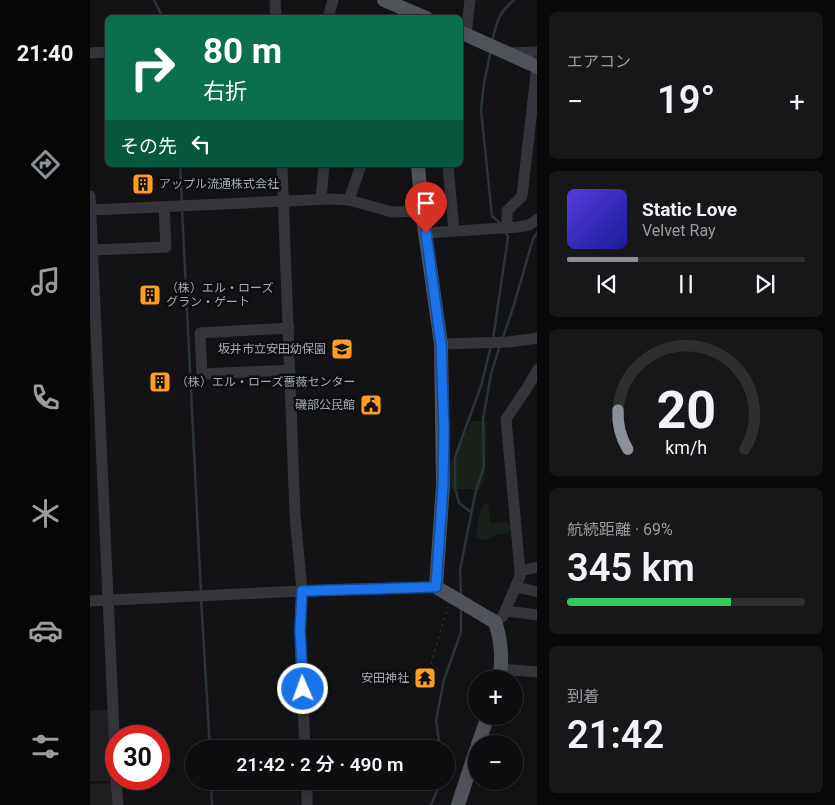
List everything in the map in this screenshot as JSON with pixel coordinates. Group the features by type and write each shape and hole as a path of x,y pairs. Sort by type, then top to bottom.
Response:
{"main road":[{"path":"384,0 419,15"},
{"path":"463,33 508,54 537,62"},
{"path":"418,167 422,211 441,344 443,485 436,587 495,622 498,631 499,670"},
{"path":"458,805 468,774"}],"street":[{"path":"275,0 276,15"},
{"path":"329,15 333,0"},
{"path":"463,33 470,0"},
{"path":"90,53 105,52"},
{"path":"507,228 507,211 522,196 537,62"},
{"path":"282,167 295,515 302,591 300,630 305,740"},
{"path":"321,199 324,167"},
{"path":"349,200 360,167"},
{"path":"448,167 454,231"},
{"path":"90,196 114,725"},
{"path":"91,210 321,199 349,200 392,212 422,211"},
{"path":"92,250 166,246 164,207"},
{"path":"426,233 507,228 529,225 537,220"},
{"path":"288,328 200,333 202,374 290,370"},
{"path":"441,344 509,342 537,338"},
{"path":"495,622 504,616 520,576 506,419 537,372"},
{"path":"520,571 537,566"},
{"path":"90,601 436,587"},
{"path":"516,587 537,592"},
{"path":"506,610 537,615"},
{"path":"523,673 537,672"},
{"path":"117,790 118,805"},
{"path":"307,790 308,805"}],"path":[{"path":"429,670 453,598"}],"shaded area":[{"path":"472,421 487,421 484,481 480,489 451,489 449,465"},
{"path":"484,504 488,505 491,523 507,523 512,527 509,533 494,535 485,540 475,537 480,512"},
{"path":"108,710 109,725 105,725 105,781 90,781 90,711"},
{"path":"105,783 105,790 111,790 112,805 90,805 90,784"}],"waterway":[{"path":"154,0 162,15"},
{"path":"493,38 499,17 514,0"},
{"path":"491,50 481,110 492,216 501,224"},
{"path":"180,167 182,203"},
{"path":"182,209 201,593"},
{"path":"493,339 508,237 505,231"},
{"path":"502,340 533,239 537,233"},
{"path":"461,596 460,570 476,490 484,467 483,419 491,374 500,345"},
{"path":"471,512 459,503 455,488 455,457 481,386 491,346"},
{"path":"201,598 209,740"},
{"path":"439,740 436,720 444,680 461,632 461,607"},
{"path":"211,790 212,805"},
{"path":"431,805 437,790"}],"place":[{"name":"アップル流通株式会社","path":"143,184"},
{"name":"（株）エル・ローズ グラン・ゲート","path":"150,295"},
{"name":"坂井市立安田幼保園","path":"342,349"},
{"name":"（株）エル・ローズ薔薇センター","path":"160,382"},
{"name":"磯部公民館","path":"371,405"},
{"name":"安田神社","path":"425,678"}],"route":[{"path":"303,689 300,630 302,591 436,587 443,485 444,430 441,344 426,233"}]}
